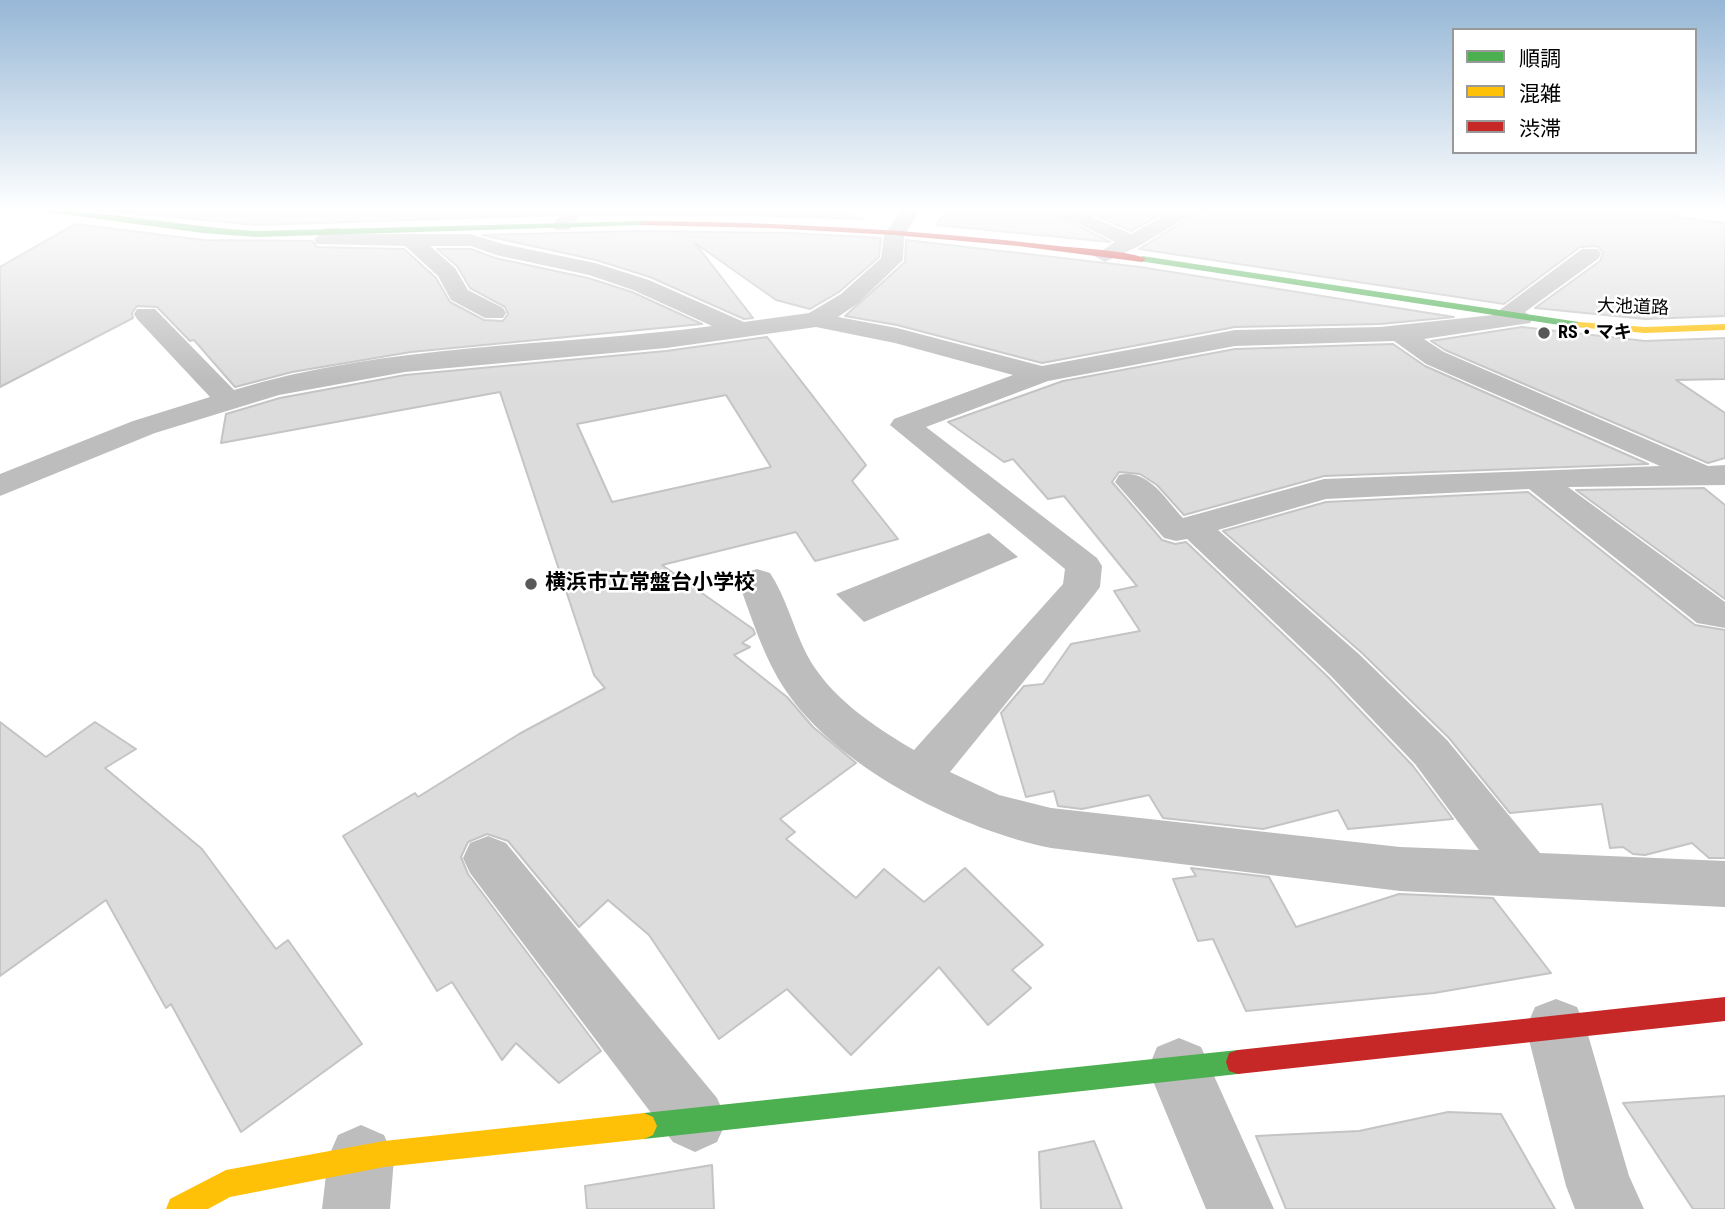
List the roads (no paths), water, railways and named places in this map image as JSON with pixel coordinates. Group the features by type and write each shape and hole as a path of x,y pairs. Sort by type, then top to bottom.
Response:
{"street":[{"path":"440,266 447,273 459,295 494,313"},
{"path":"578,266 641,285 741,330"},
{"path":"816,320 849,299 885,266"},
{"name":"大池道路","path":"1176,266 1513,316 1633,329 1725,327"},
{"path":"919,776 1081,587 1084,566 905,425 968,398 1042,374 1235,338 1400,334 1513,316 1575,266"},
{"path":"146,314 228,400"},
{"path":"0,486 144,427 228,400 274,387 405,364 517,356 816,320 897,336 1042,374"},
{"path":"1400,334 1435,358 1716,475"},
{"path":"1130,482 1176,531 1324,489 1716,475"},
{"path":"1538,480 1711,614 1725,615"},
{"path":"1193,526 1345,665 1431,752 1527,874"},
{"path":"757,581 795,672 822,705 888,758 957,800 1006,820 1051,828 1400,869 1725,884"},
{"path":"488,858 695,1120"},
{"path":"180,1209 226,1184 358,1184 695,1120 1725,1009"},
{"path":"1556,1028 1599,1186 1611,1209"},
{"path":"1179,1069 1240,1209"}],"place":[{"name":"RS・マキ","path":"1544,333"},
{"name":"横浜市立常盤台小学校","path":"531,584"}]}
